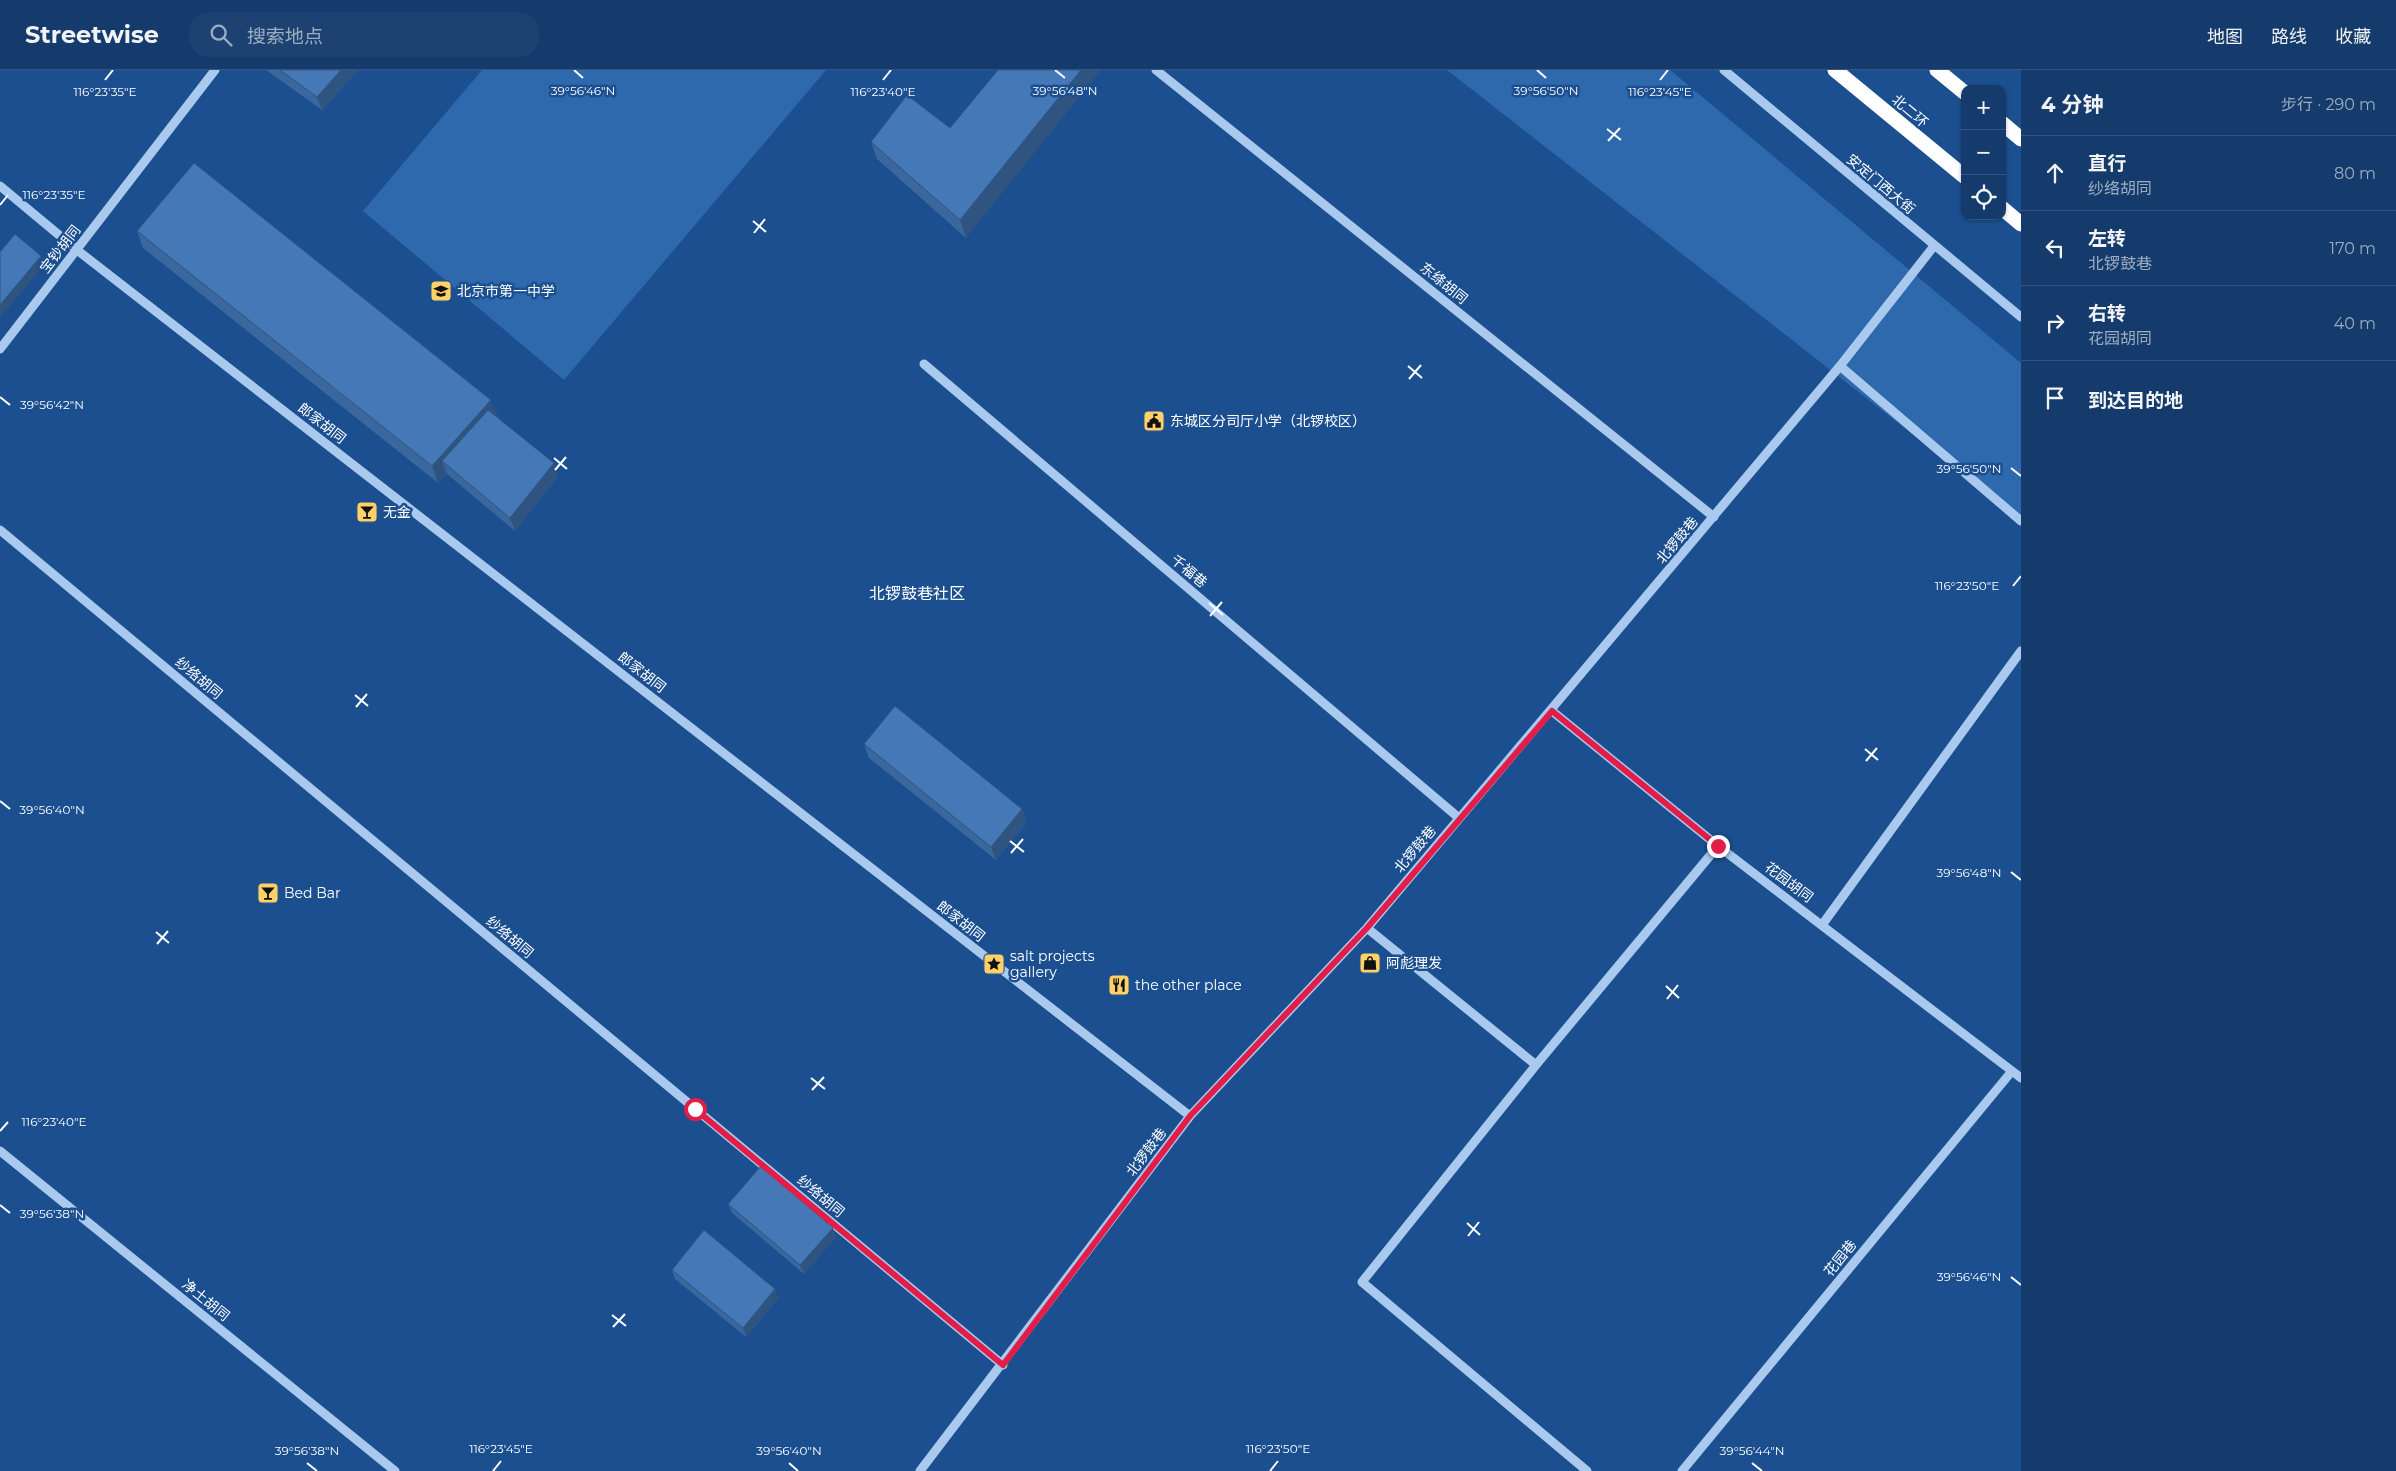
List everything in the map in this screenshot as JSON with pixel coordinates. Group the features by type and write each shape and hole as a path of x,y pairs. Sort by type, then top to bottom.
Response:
{"highway":[{"name":"北二环","path":"1835,70 1963,175"},
{"path":"1937,70 1961,90"},
{"path":"2006,126 2021,138"},
{"path":"2006,211 2021,224"}],"street":[{"name":"宝钞胡同","path":"0,349 215,70"},
{"name":"东绦胡同","path":"1156,70 1714,517"},
{"name":"安定门西大街","path":"1724,70 2021,317"},
{"name":"郎家胡同","path":"0,186 77,250 1190,1116"},
{"name":"北锣鼓巷","path":"920,1471 1003,1365 1190,1116 1367,928 1552,711 1840,366 1934,246"},
{"name":"千福巷","path":"924,364 1459,818"},
{"path":"1840,366 2021,521"},
{"name":"纱络胡同","path":"0,530 1003,1365"},
{"path":"1822,925 2021,651"},
{"name":"花园胡同","path":"1552,711 1718,846 2012,1071"},
{"path":"1587,1471 1362,1282 1536,1065 1718,846"},
{"path":"1367,928 1536,1065"},
{"path":"2012,1071 2021,1078"},
{"name":"花园巷","path":"1682,1471 2012,1071"},
{"name":"净土胡同","path":"0,1151 395,1471"}],"shaded area":[{"path":"482,70 826,70 564,380 363,211"},
{"path":"1447,70 1670,70 2021,363 2021,519"}],"building":[{"path":"280,70 341,70 317,97"},
{"path":"998,70 1081,70 960,220 871,142 907,95 950,128"},
{"path":"194,163 491,400 432,466 137,231"},
{"path":"15,234 41,256 0,305 0,252"},
{"path":"488,410 554,463 510,518 442,461"},
{"path":"895,706 1022,809 991,847 864,744"},
{"path":"761,1166 833,1228 800,1265 728,1204"},
{"path":"704,1230 775,1289 743,1328 672,1270"}],"place":[{"name":"北京市第一中学","path":"441,291"},
{"name":"东城区分司厅小学（北锣校区）","path":"1154,421"},
{"name":"无金","path":"367,512"},
{"name":"Bed Bar","path":"268,893"},
{"name":"阿彪理发","path":"1370,963"},
{"name":"salt projects gallery","path":"994,964"},
{"name":"the other place","path":"1119,985"}],"district":[{"name":"北锣鼓巷社区","path":"917,593"}],"route":[{"path":"695,1109 1003,1365 1190,1116 1367,928 1552,711 1718,846"}]}
